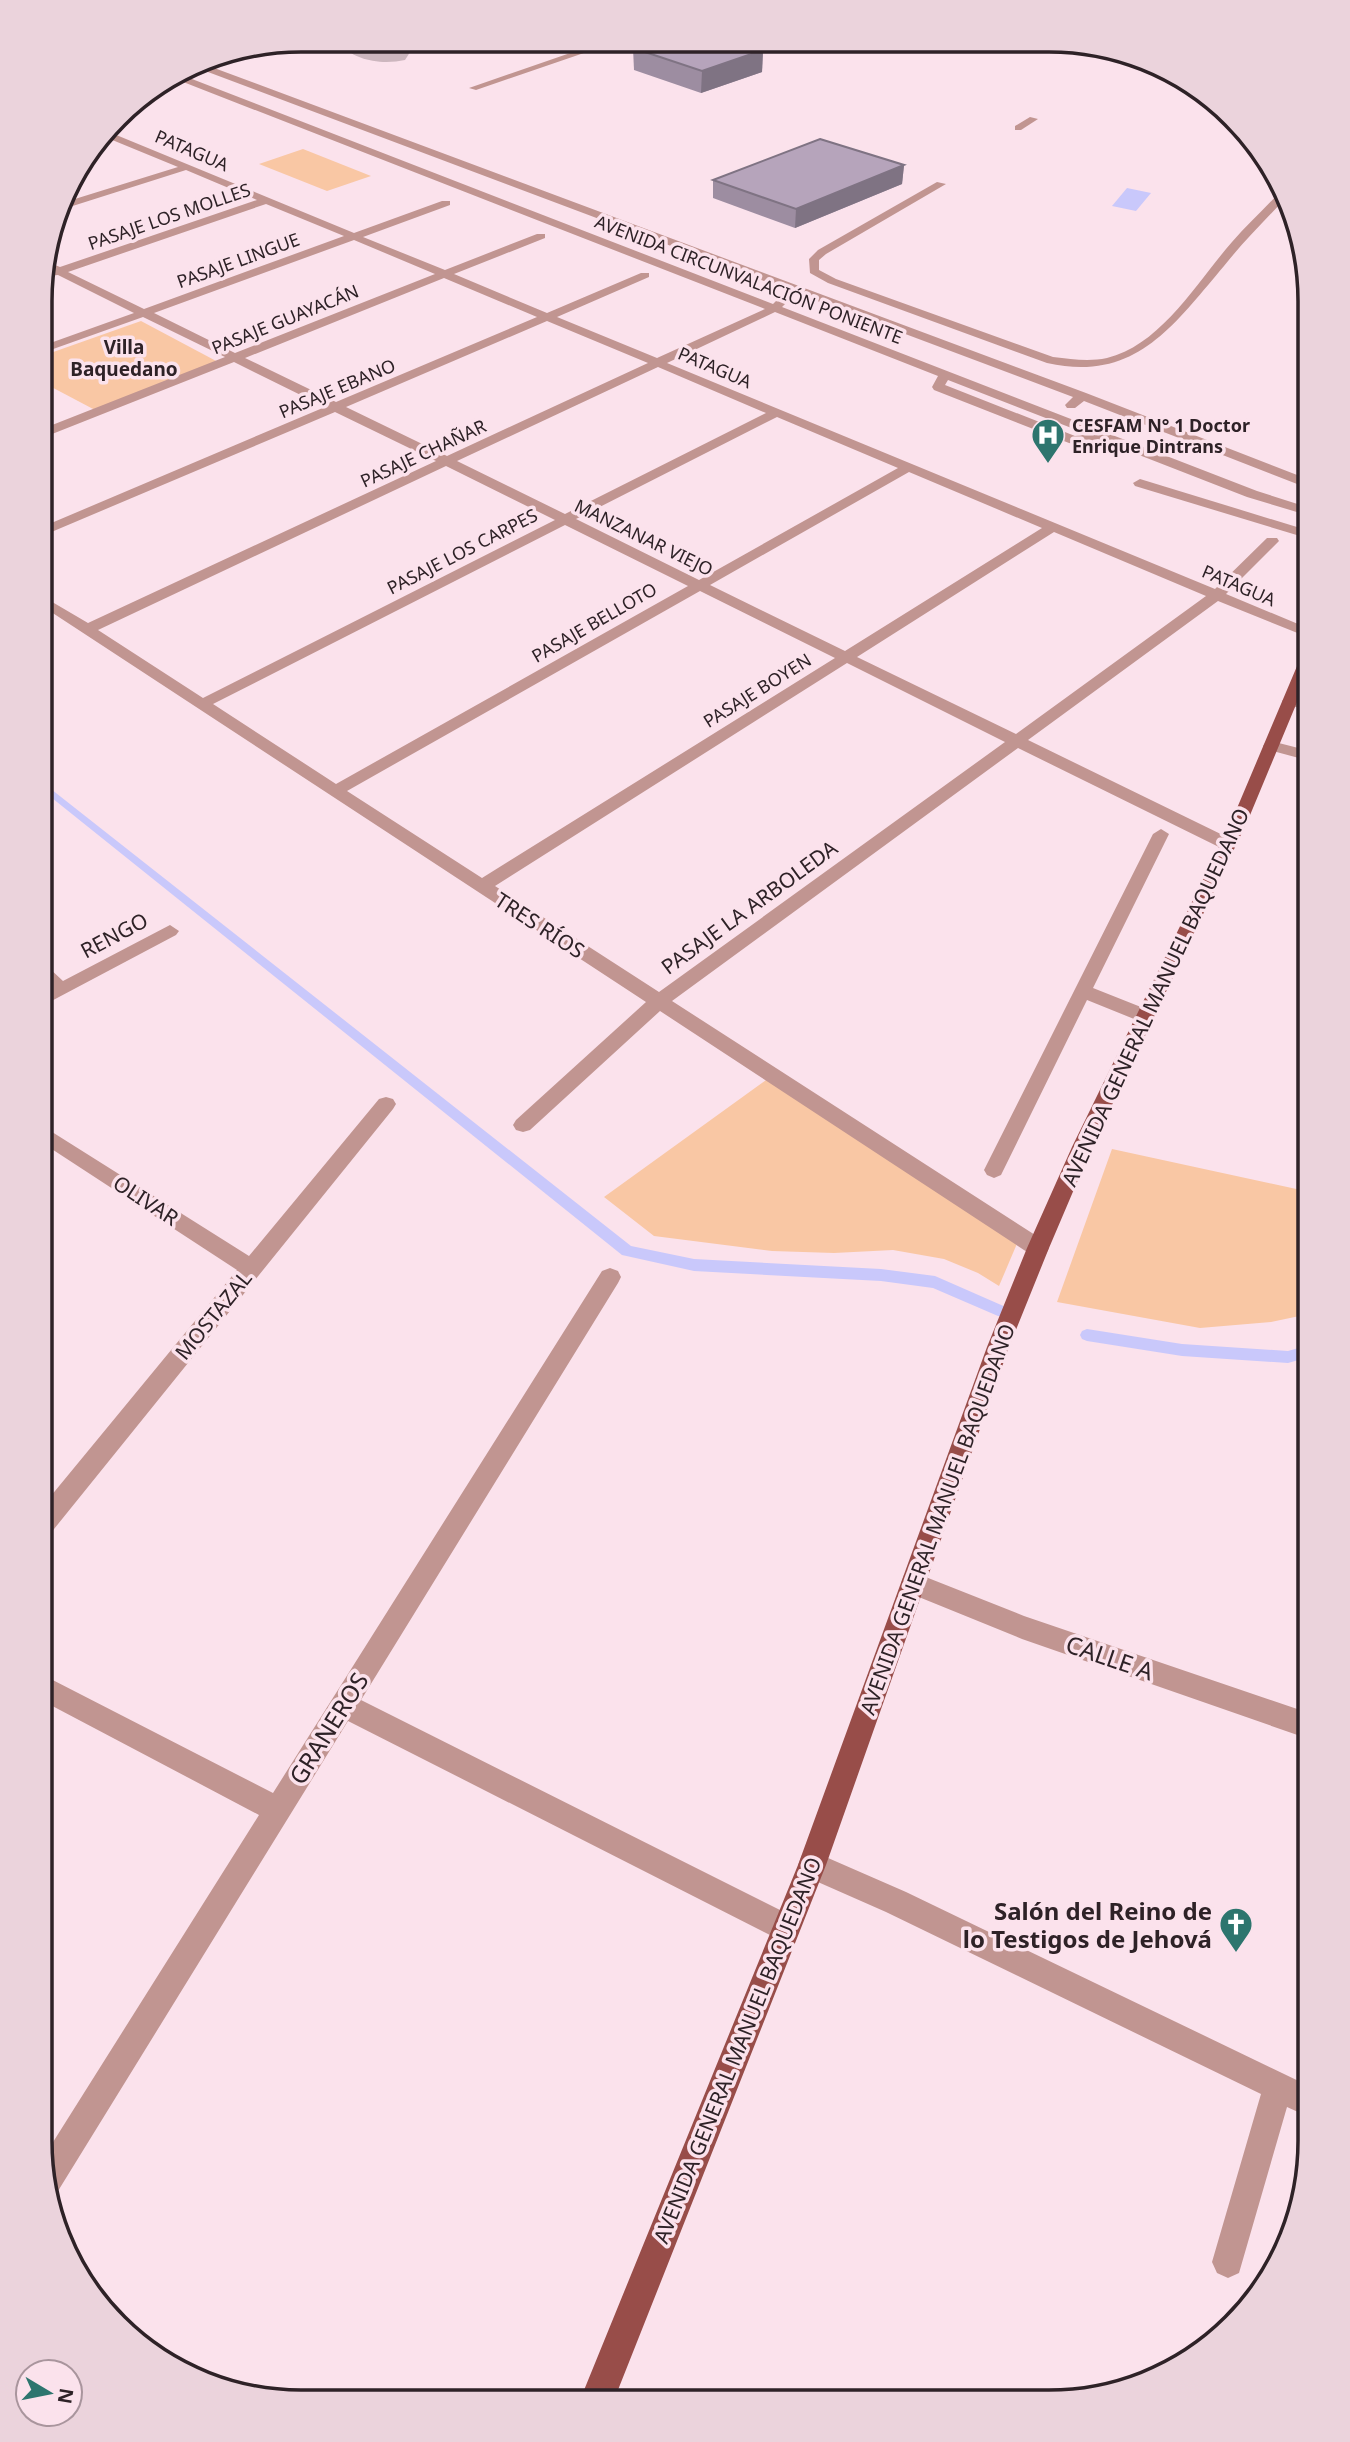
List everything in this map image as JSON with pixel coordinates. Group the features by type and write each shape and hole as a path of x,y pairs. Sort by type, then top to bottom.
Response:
{"main road":[{"name":"AVENIDA GENERAL MANUEL BAQUEDANO","path":"601,2390 812,1866 998,1347 1038,1248 1082,1147 1240,820 1271,746 1298,706"}],"street":[{"path":"473,88 580,53"},
{"path":"210,70 1082,396 1298,480"},
{"name":"AVENIDA CIRCUNVALACIÓN PONIENTE","path":"187,80 1252,494 1298,508"},
{"path":"1018,128 1034,118"},
{"name":"PATAGUA","path":"113,138 1298,629"},
{"path":"72,203 187,167"},
{"path":"941,184 822,252 814,259 814,271 832,281 1038,356 1060,363 1080,365 1118,360 1135,352 1180,314 1236,244 1277,201"},
{"name":"PASAJE LOS MOLLES","path":"54,273 268,200"},
{"name":"PASAJE LINGUE","path":"52,347 446,203"},
{"name":"PASAJE GUAYACÁN","path":"52,430 541,236"},
{"name":"MANZANAR VIEJO","path":"55,270 1227,844"},
{"name":"PASAJE EBANO","path":"52,528 645,275"},
{"path":"775,308 795,288"},
{"name":"PASAJE CHAÑAR","path":"87,629 775,308"},
{"path":"947,375 938,387 1073,440 1081,441 1098,434"},
{"path":"1055,417 1082,396"},
{"name":"PASAJE LOS CARPES","path":"202,704 778,412"},
{"name":"PASAJE BELLOTO","path":"335,791 908,467"},
{"path":"1140,483 1298,531"},
{"name":"PASAJE BOYEN","path":"481,887 1053,527"},
{"name":"PASAJE LA ARBOLEDA","path":"523,1125 659,1002 1217,595 1272,541"},
{"name":"TRES RÍOS","path":"52,606 1038,1248"},
{"path":"1271,746 1298,753"},
{"path":"994,1170 1161,834"},
{"name":"RENGO","path":"52,994 170,931"},
{"path":"52,980 61,989"},
{"path":"1082,991 1144,1016"},
{"name":"MOSTAZAL","path":"52,1512 386,1104"},
{"name":"OLIVAR","path":"52,1139 251,1268"},
{"name":"GRANEROS","path":"54,2168 610,1277"},
{"name":"CALLE A","path":"913,1583 1022,1627 1298,1722"},
{"path":"52,1692 277,1810"},
{"path":"343,1704 786,1928"},
{"path":"812,1866 896,1902 1298,2097"},
{"path":"1228,2262 1278,2087"}],"shaded area":[{"path":"303,149 371,176 327,191 259,164"},
{"path":"141,321 218,362 95,410 52,387 52,352"},
{"path":"773,1075 1019,1239 999,1286 978,1273 944,1259 893,1250 834,1253 772,1251 654,1236 604,1197"},
{"path":"1112,1149 1298,1189 1298,1316 1271,1322 1200,1328 1057,1302"}],"water":[{"path":"1127,188 1151,193 1136,211 1112,206"}],"building":[{"path":"756,52 702,71 647,53"},
{"path":"820,139 904,165 796,209 713,180"}],"waterway":[{"path":"52,793 627,1251 694,1265 881,1275 935,1282 1003,1312"},
{"path":"1087,1335 1182,1350 1288,1357 1298,1354"}],"place":[{"name":"CESFAM N° 1 Doctor Enrique Dintrans","path":"1048,465"},
{"name":"Salón del Reino de lo Testigos de Jehová","path":"1236,1954"}],"district":[{"name":"Villa Baquedano","path":"124,358"}]}
